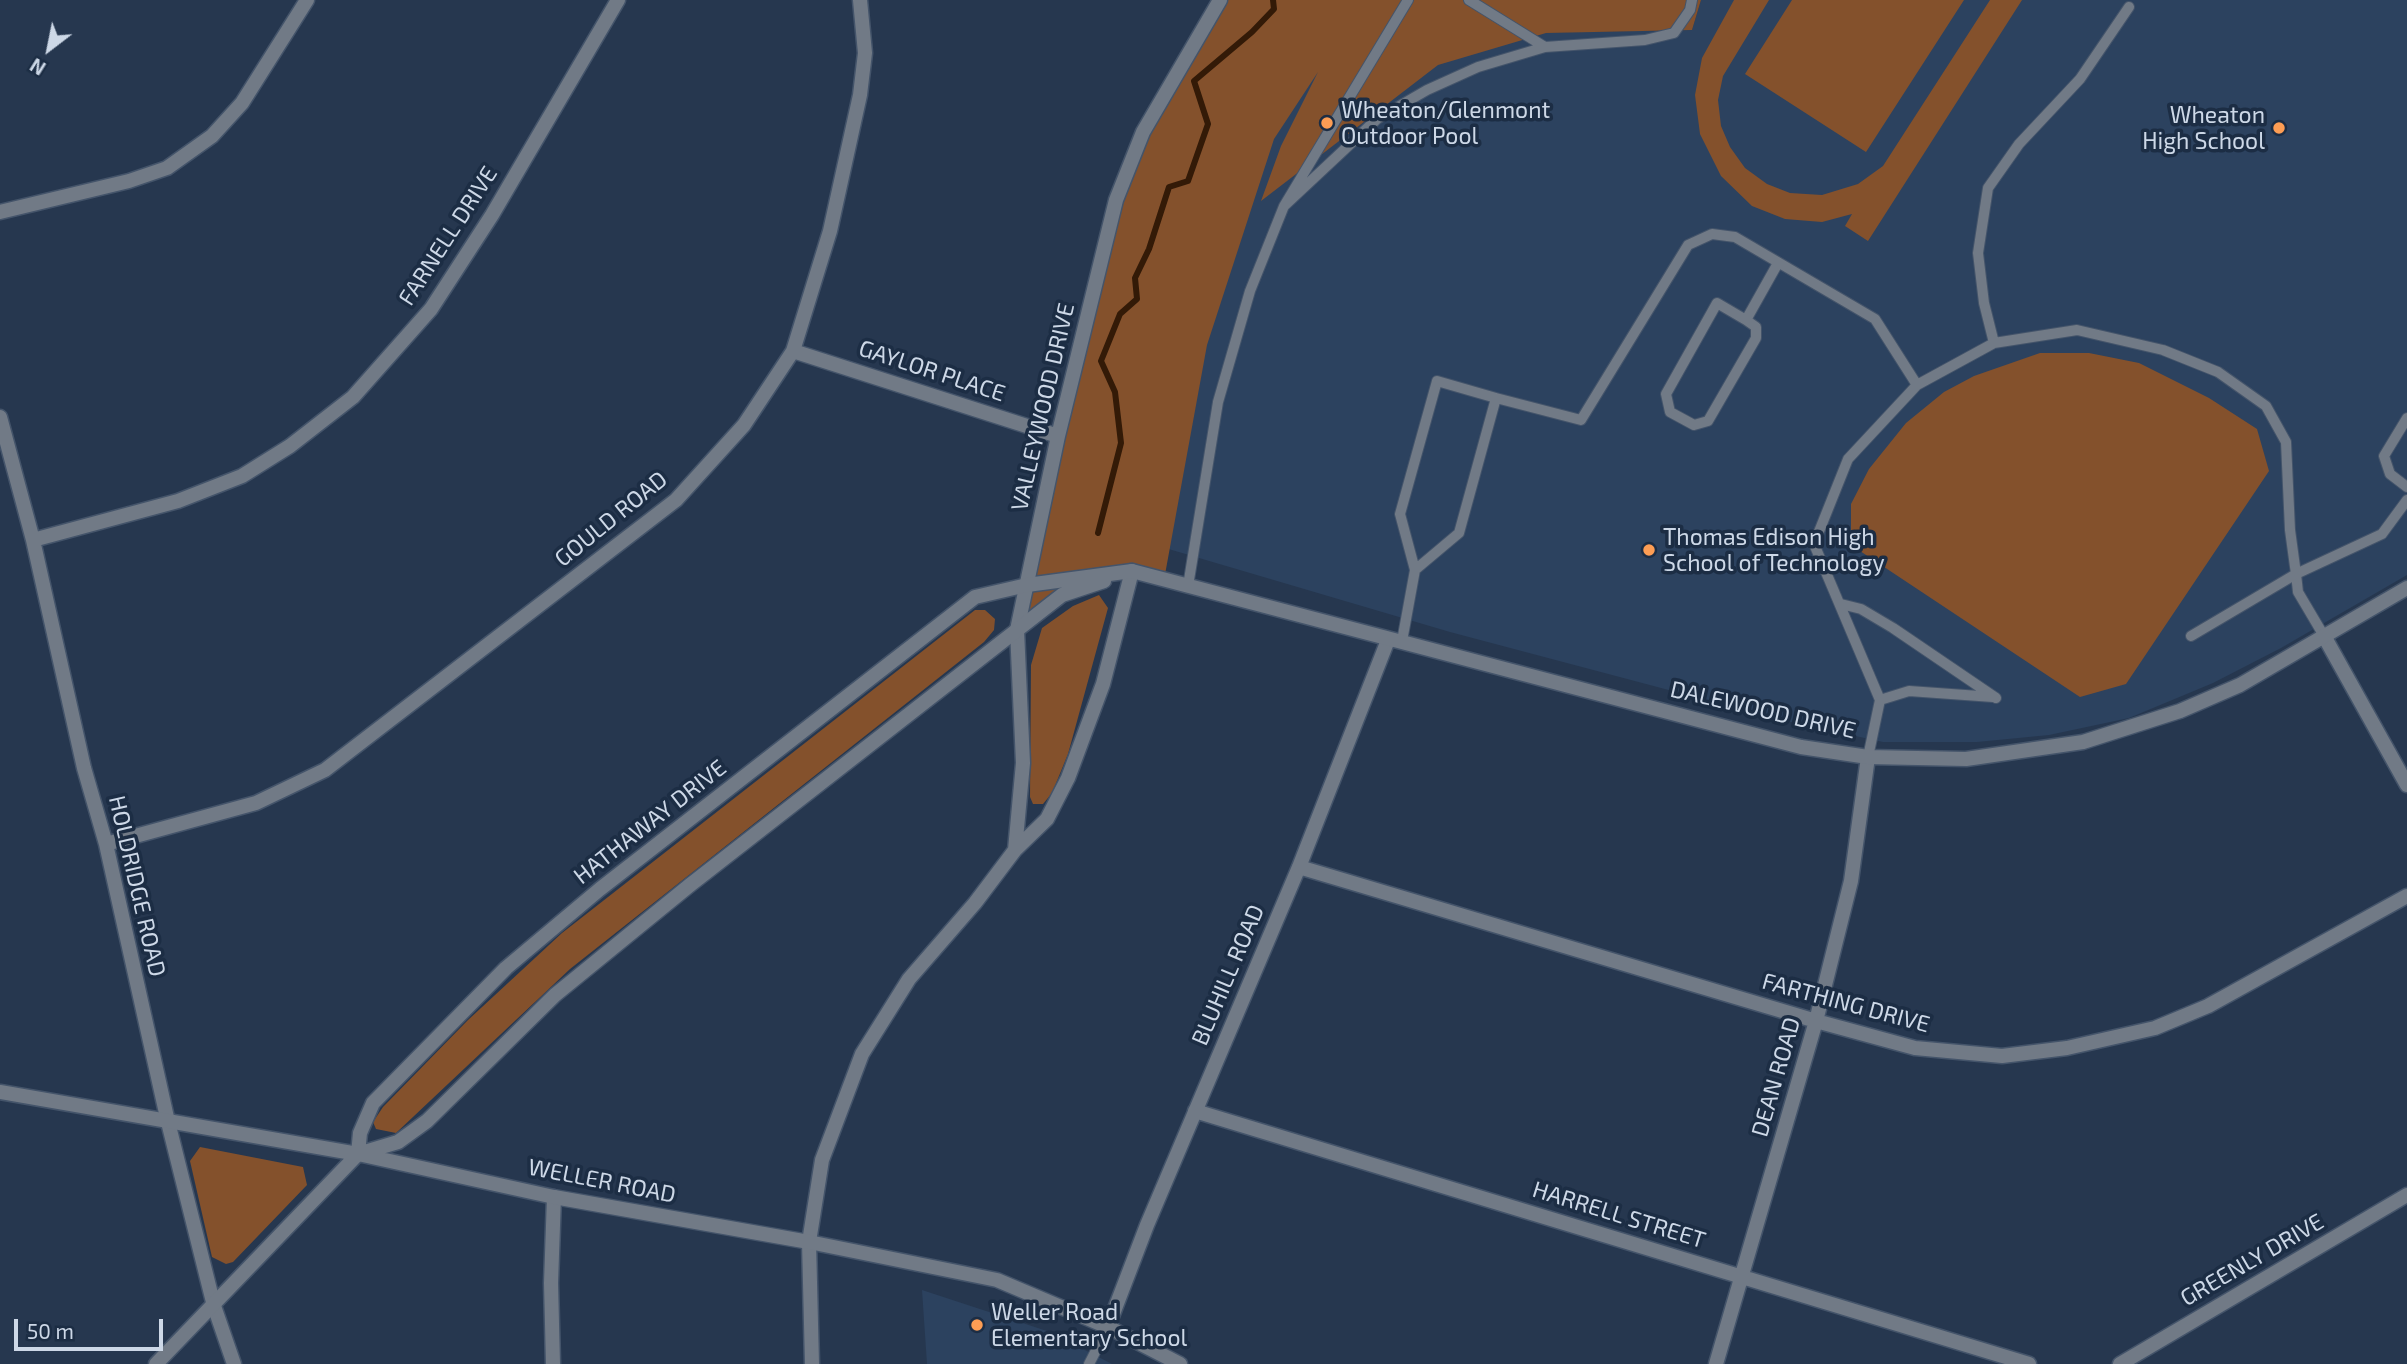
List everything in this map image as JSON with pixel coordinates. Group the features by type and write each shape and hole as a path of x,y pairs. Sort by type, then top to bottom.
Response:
{"street":[{"path":"0,212 129,181 167,168 212,136 242,103 307,0"},
{"name":"FARNELL DRIVE","path":"33,540 177,501 242,476 290,446 353,397 431,309 492,215 618,0"},
{"name":"GOULD ROAD","path":"106,844 256,803 326,770 676,500 744,425 793,351 830,231 860,94 865,53 860,0"},
{"name":"VALLEYWOOD DRIVE","path":"1015,850 1023,763 1017,631 1058,436 1116,200 1143,132 1220,0"},
{"name":"GAYLOR PLACE","path":"793,351 1058,436"},
{"name":"HOLDRIDGE ROAD","path":"0,416 33,540 84,768 106,844 167,1122 214,1306 234,1364"},
{"path":"156,1364 358,1154 398,1142 427,1121 475,1070 583,971 1062,595 1132,571"},
{"path":"812,1364 809,1242 822,1160 862,1054 909,979 975,903 1015,850 1046,818 1068,778 1103,684 1132,571"},
{"name":"DALEWOOD DRIVE","path":"1027,585 1132,571 1793,745 1868,757 1966,759 2083,742 2180,711 2235,687 2407,588"},
{"name":"HATHAWAY DRIVE","path":"358,1154 360,1133 373,1103 506,968 600,890 975,597 1027,585"},
{"path":"2324,636 2407,785"},
{"name":"BLUHILL ROAD","path":"1108,1327 1195,1111 1395,640"},
{"name":"DEAN ROAD","path":"1716,1364 1816,1021 1851,881 1868,757"},
{"name":"FARTHING DRIVE","path":"1299,867 1915,1048 2002,1056 2067,1048 2155,1028 2208,1006 2407,896"},
{"name":"WELLER ROAD","path":"0,1092 358,1154 554,1197 809,1242 998,1280 1108,1327 1180,1364"},
{"name":"HARRELL STREET","path":"1195,1111 2029,1364"},
{"name":"GREENLY DRIVE","path":"2119,1364 2407,1195"},
{"path":"553,1364 551,1283 554,1197"}],"lane":[{"path":"1188,586 1217,402 1250,291 1284,206 1408,0"},
{"path":"1468,0 1545,47"},
{"path":"1284,206 1377,119 1427,90 1478,67 1545,47 1645,40 1674,33 1690,10 1692,0"},
{"path":"1994,344 1984,303 1978,253 1989,188 2019,144 2080,79 2129,8"},
{"path":"1395,640 1415,570 1400,514 1437,381 1581,420 1688,245 1712,234 1735,237 1875,319 1917,385"},
{"path":"1746,320 1778,263"},
{"path":"1717,303 1746,320 1756,327 1756,338 1708,421 1694,425 1670,412 1666,394 1717,303"},
{"path":"1868,757 1880,700 1814,544 1849,459 1917,385 1994,344 2077,330 2163,350 2218,372 2266,406 2286,442 2290,530 2298,592 2324,636"},
{"path":"1415,570 1459,533 1496,398"},
{"path":"2407,418 2384,456 2390,474 2407,487"},
{"path":"2191,636 2296,575 2382,534 2407,500"},
{"path":"1841,604 1861,609 1894,628 1996,698 1909,691 1880,700"},
{"path":"1089,1364 1108,1327"}],"shaded area":[{"path":"1220,0 1701,0 1692,30 1546,33 1438,65 1261,201 1281,146 1318,72 1274,139 1207,345 1164,580 1131,571 1062,595 1017,630 1116,200 1143,132"},
{"path":"1701,0 2407,0 2407,575 2281,648 2213,683 2129,718 2049,735 1977,742 1883,742 1778,719 1450,632 1155,545 1270,37 1692,30"},
{"path":"1734,0 1769,0 1723,76 1718,100 1721,126 1730,147 1745,168 1767,184 1790,193 1822,195 1858,184 1883,166 1990,0 2022,0 1868,241 1845,226 1852,214 1822,222 1785,219 1752,206 1721,176 1700,134 1695,95 1702,58"},
{"path":"1792,0 1964,0 1866,152 1745,74"},
{"path":"2040,353 2089,353 2139,363 2209,398 2257,429 2269,471 2126,684 2080,697 1851,545 1851,504 1869,469 1906,423 1944,392 1974,376"},
{"path":"1099,595 1108,608 1068,754 1052,793 1043,804 1033,804 1030,797 1031,665 1042,628 1073,606"},
{"path":"975,610 985,610 995,619 994,630 984,642 570,969 396,1133 376,1129 373,1122 383,1107 468,1020 562,933"},
{"path":"200,1147 303,1167 307,1185 233,1262 226,1264 212,1257 190,1161"},
{"name":"Weller Road Elementary School","path":"922,1290 1050,1332 1112,1364 927,1364"}],"waterway":[{"path":"1098,533 1121,443 1115,392 1101,361 1120,314 1137,299 1135,278 1149,249 1169,187 1188,181 1208,124 1194,81 1252,32 1274,9 1273,0"}],"place":[{"name":"Wheaton/Glenmont Outdoor Pool","path":"1327,123"},
{"name":"Wheaton High School","path":"2279,128"},
{"name":"Thomas Edison High School of Technology","path":"1649,550"},
{"name":"Weller Road Elementary School","path":"977,1325"}]}
